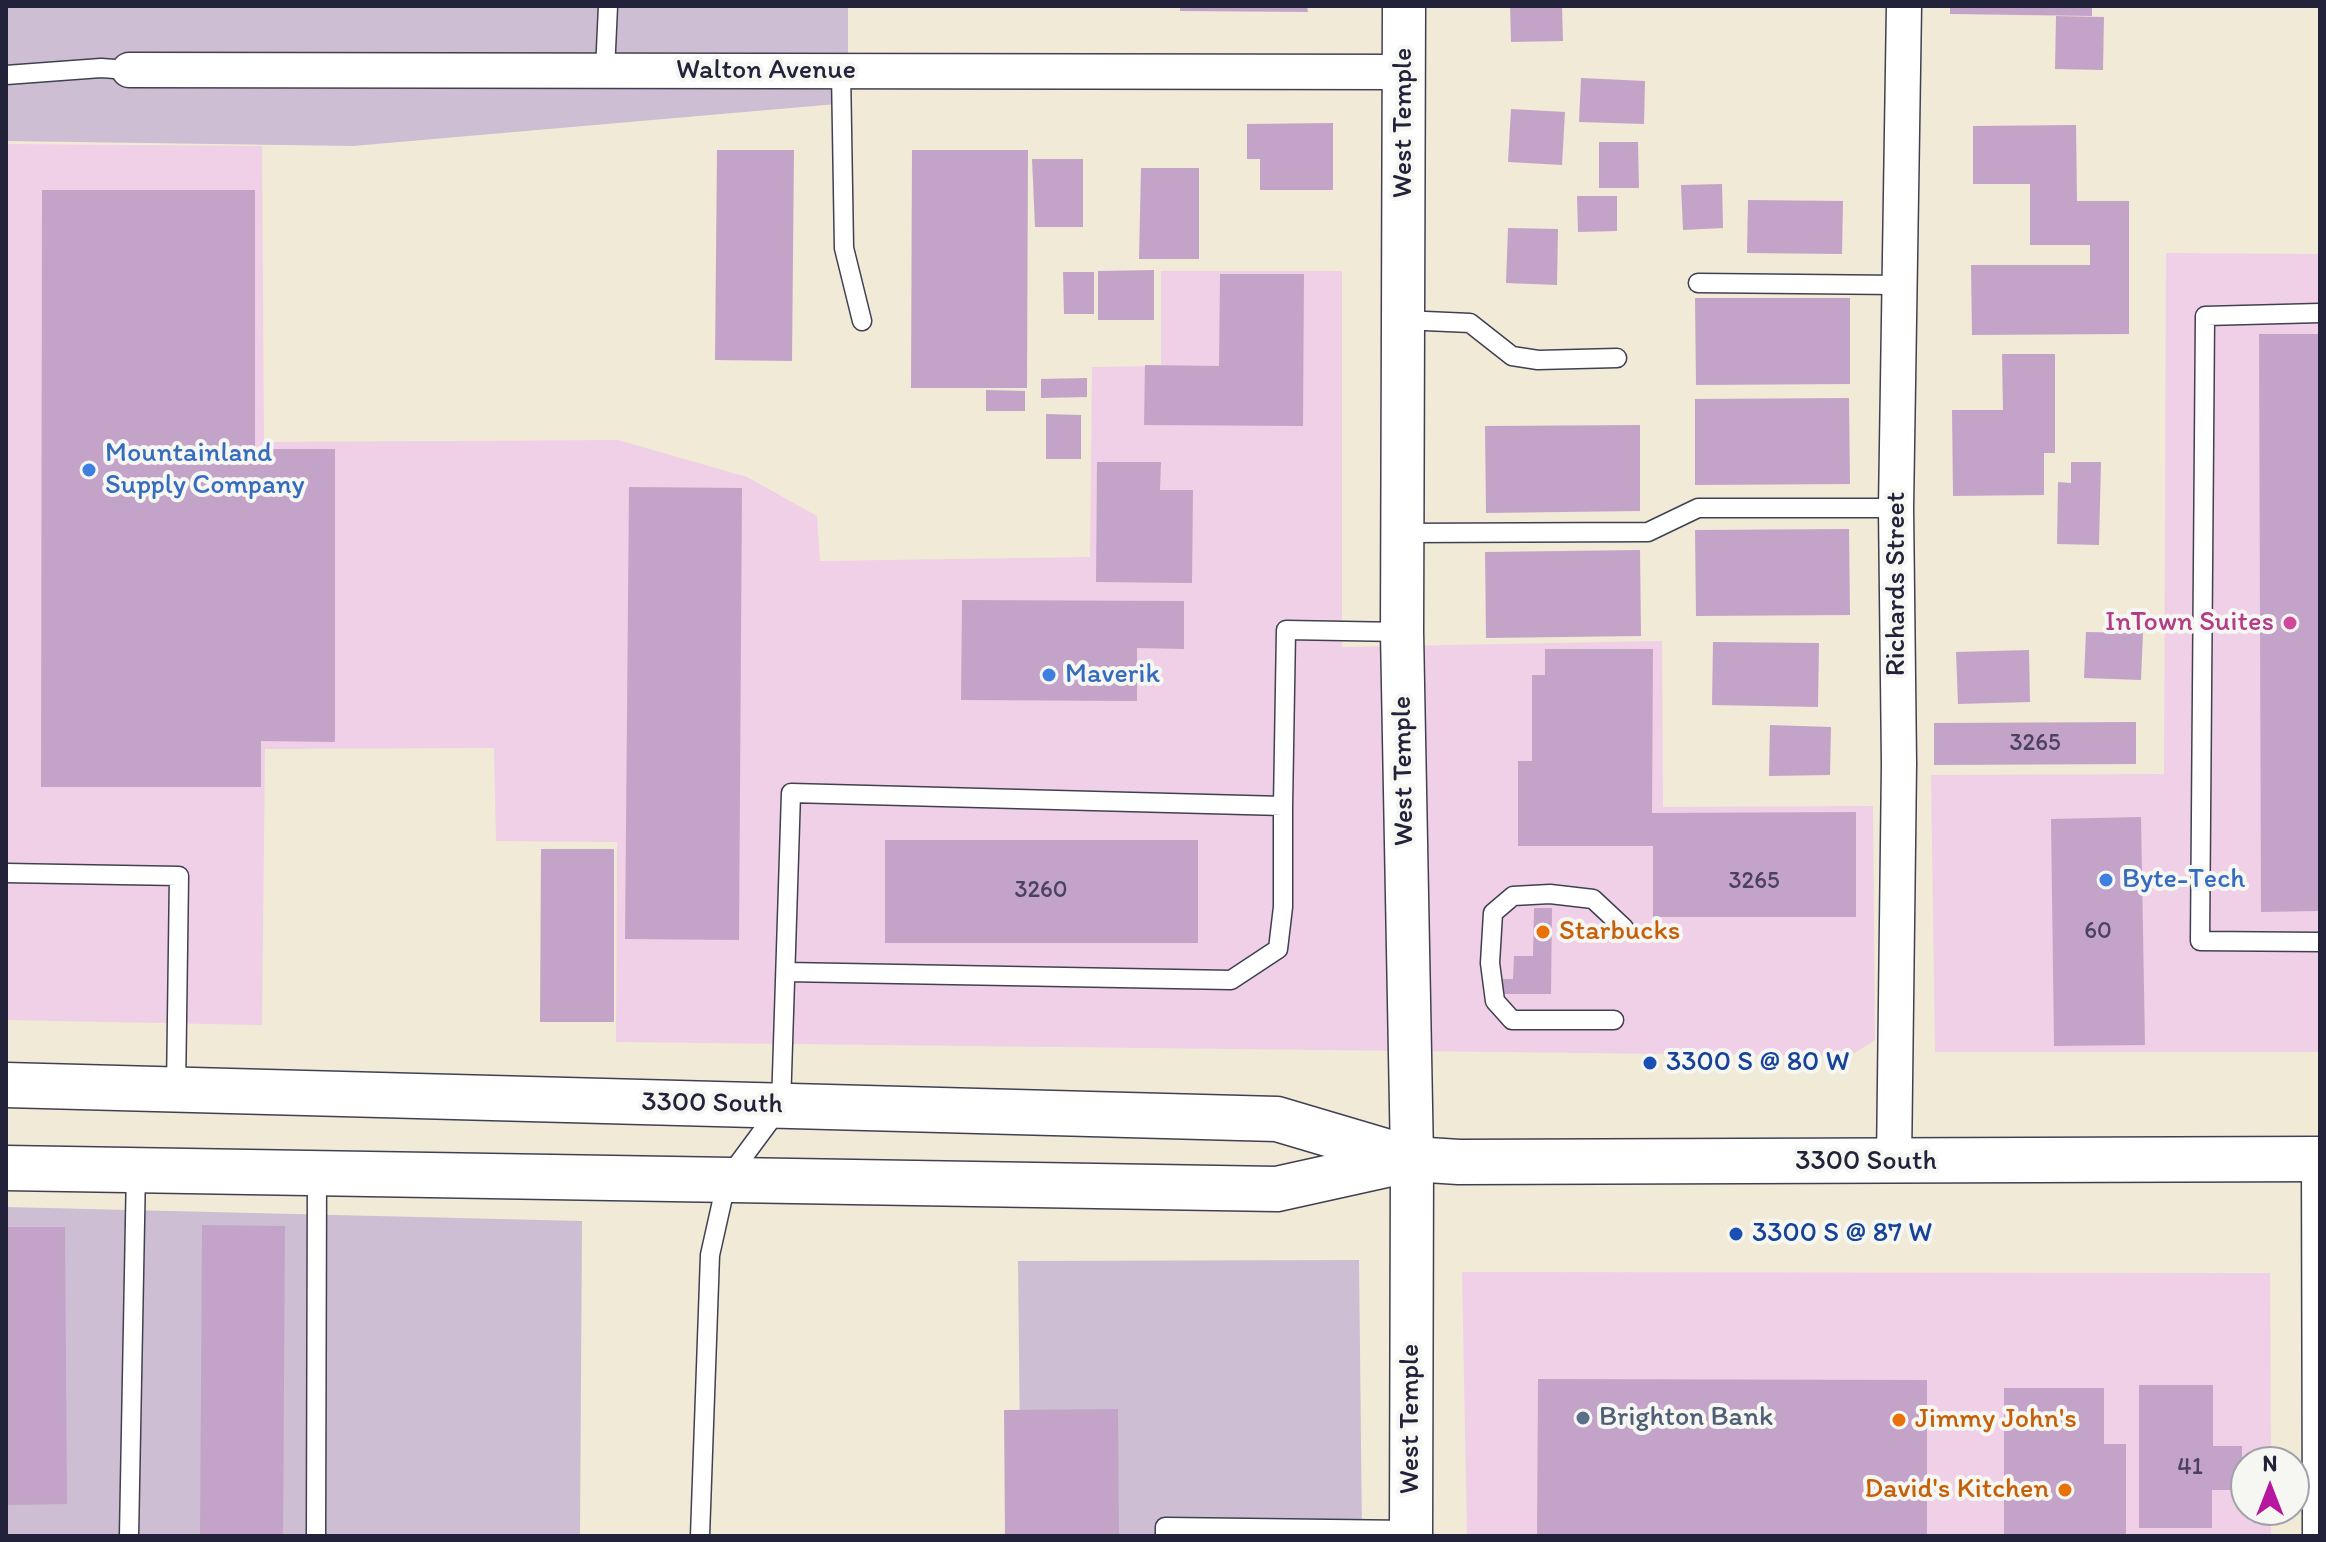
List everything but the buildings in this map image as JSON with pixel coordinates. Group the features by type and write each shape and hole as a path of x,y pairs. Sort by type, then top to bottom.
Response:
{"main road":[{"name":"3300 South","path":"6,1085 1277,1119 1412,1159 1490,1162 2320,1159"},
{"name":"3300 South","path":"6,1168 1277,1189 1412,1159"}],"street":[{"name":"West Temple","path":"1404,6 1402,632 1412,1159 1411,1533"},
{"name":"Richards Street","path":"1894,1162 1899,764 1896,508 1904,6"},
{"name":"Walton Avenue","path":"129,70 1404,72"},
{"path":"2320,1159 2320,1536"}],"lane":[{"path":"605,71 608,6"},
{"path":"6,75 101,68 129,70"},
{"path":"841,71 844,248 862,321"},
{"path":"1698,283 1899,285"},
{"path":"2320,313 2205,316 2200,941 2320,942"},
{"path":"1403,320 1470,323 1512,356 1538,360 1617,358"},
{"path":"1403,533 1648,532 1698,508 1896,508"},
{"path":"786,972 1231,980 1278,949 1283,907 1286,630 1402,632"},
{"path":"700,1536 710,1255 727,1179 781,1106 791,793 1283,806"},
{"path":"6,873 179,876 176,1090"},
{"path":"1614,1020 1512,1020 1495,1001 1490,963 1493,913 1513,896 1550,894 1593,899 1624,928"},
{"path":"129,1536 136,1169"},
{"path":"316,1536 317,1173"},
{"path":"1165,1536 1165,1527 1411,1533"}],"shaded area":[{"path":"6,6 848,6 848,103 353,146 6,141"},
{"path":"6,144 262,146 264,442 618,440 747,477 817,516 820,561 1090,557 1092,367 1161,366 1161,271 1342,271 1342,647 1662,641 1663,807 1873,806 1875,1040 1850,1056 616,1042 617,842 496,841 494,748 265,749 262,1025 6,1020"},
{"path":"2166,253 2320,254 2320,1052 1935,1052 1931,775 2164,774"},
{"path":"6,1207 582,1221 580,1536 6,1536"},
{"path":"1359,1260 1362,1536 1021,1536 1018,1261"},
{"path":"1462,1272 2270,1273 2271,1446 2230,1446 2230,1526 2271,1526 2271,1536 1467,1536"}],"place":[{"name":"Mountainland Supply Company","path":"89,470"},
{"name":"InTown Suites","path":"2290,623"},
{"name":"Maverik","path":"1049,675"},
{"name":"Byte-Tech","path":"2106,880"},
{"name":"Starbucks","path":"1543,932"},
{"name":"3300 S @ 80 W","path":"1650,1063"},
{"name":"3300 S @ 87 W","path":"1736,1234"},
{"name":"Brighton Bank","path":"1583,1418"},
{"name":"Jimmy John's","path":"1899,1420"},
{"name":"David's Kitchen","path":"2065,1490"}]}
